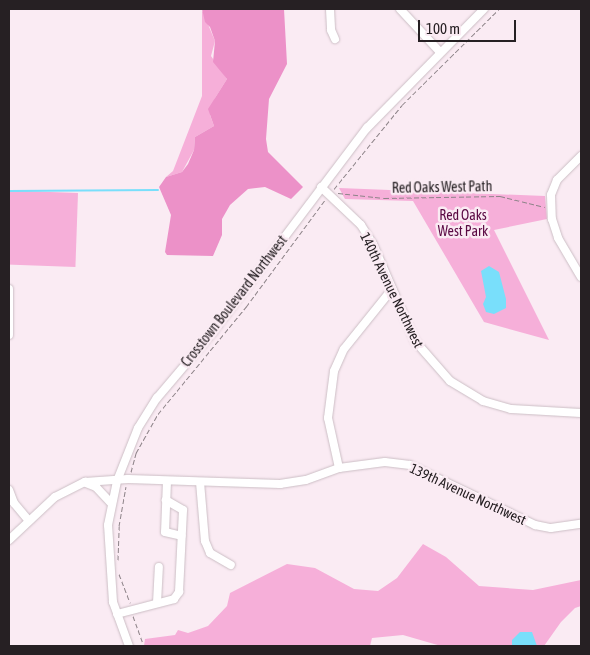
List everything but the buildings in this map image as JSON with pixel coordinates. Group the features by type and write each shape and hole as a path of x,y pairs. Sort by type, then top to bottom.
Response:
{"street":[{"path":"330,9 331,30 335,39"},
{"path":"400,9 439,51"},
{"name":"Crosstown Boulevard Northwest","path":"129,646 117,614 110,579 111,503 127,449 148,411 218,326 367,128 439,51 484,9"},
{"path":"581,156 557,180 552,188 551,208 558,238 581,277"},
{"name":"140th Avenue Northwest","path":"321,187 361,225 415,341 450,381 483,401 511,409 581,413"},
{"path":"9,289 9,335"},
{"path":"339,468 328,418 334,371 344,349 392,289"},
{"name":"139th Avenue Northwest","path":"85,482 128,479 280,484 306,480 339,468 386,462 410,465 535,525 551,528 581,524"},
{"path":"167,481 165,532 182,536"},
{"path":"9,540 65,489 85,482 96,486 111,503"},
{"path":"200,482 205,542 210,553 231,565"},
{"path":"9,490 14,503 29,521"},
{"path":"117,614 174,599 179,592 183,510 166,500"},
{"path":"157,603 159,567"}],"path":[{"name":"Red Oaks West Path","path":"499,9 402,105 334,190 339,194 384,198 509,196 551,208"},
{"path":"144,646 118,565 119,526 128,479 136,453 158,414 246,306 324,201"}],"green space":[{"path":"202,10 215,41 211,56 227,79 215,98 210,115 214,126 195,137 194,150 182,172 166,177 173,171 202,96"},
{"name":"Red Oaks West Park","path":"339,188 545,196 547,219 494,230 549,340 484,322 413,201 345,199"},
{"path":"9,191 78,193 75,267 9,265"},
{"path":"423,544 446,557 479,586 533,590 581,580 581,606 575,608 561,622 544,646 441,646 403,635 372,638 370,646 144,646 145,639 175,635 178,630 188,633 208,626 227,606 230,593 287,564 315,568 354,589 378,591 397,578"}],"shaded area":[{"path":"202,9 284,9 287,64 269,99 266,139 268,152 303,187 291,199 265,187 248,189 230,205 222,219 222,235 213,256 167,255 165,252 171,215 159,187 166,177 182,172 194,150 195,137 214,126 208,109 227,79 213,62 215,41 210,27 205,22"}],"water":[{"path":"489,266 499,272 506,299 506,308 494,314 486,312 483,304 486,297 481,271"},
{"path":"520,632 532,632 537,646 512,646 512,640"}],"waterway":[{"path":"9,191 158,190"}]}
